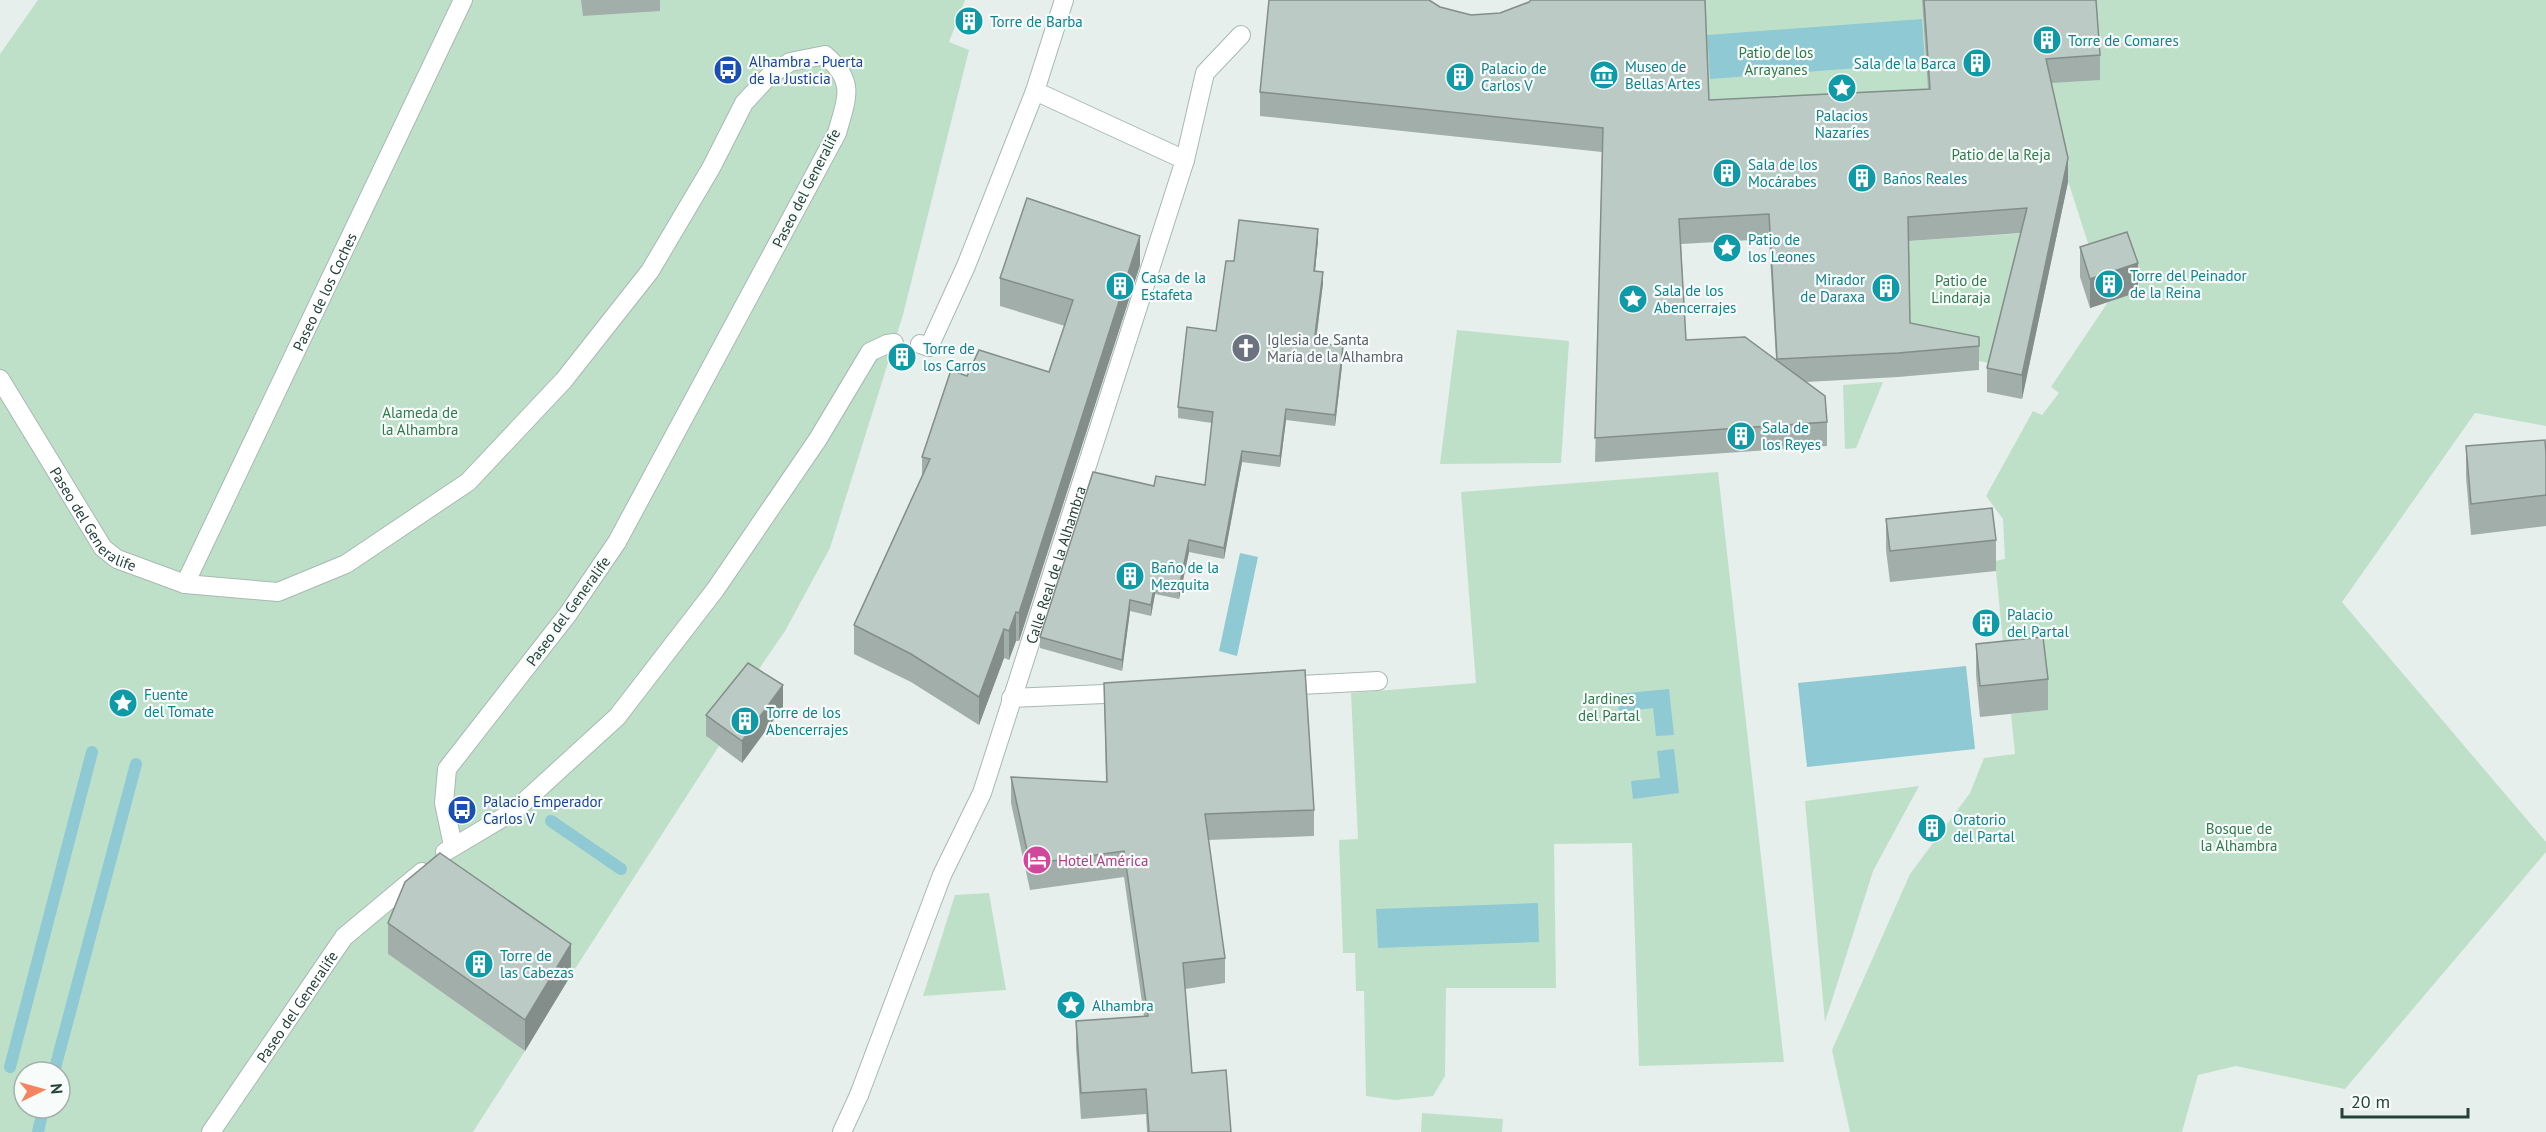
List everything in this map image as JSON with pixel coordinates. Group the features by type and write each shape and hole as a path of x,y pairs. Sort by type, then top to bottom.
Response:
{"street":[{"name":"Paseo de los Coches","path":"185,584 463,0"},
{"path":"920,344 928,347 966,266 1035,91 1064,0"},
{"name":"Calle Real de la Alhambra","path":"842,1132 859,1095 942,875 982,793 1185,160 1205,73 1241,35"},
{"name":"Paseo del Generalife","path":"0,379 103,548 117,559 185,584 278,592 346,564 468,482 564,380 650,271 711,168 744,103 769,76 790,62 825,55 840,68 848,95 837,133 618,542 568,614 447,769 444,803 453,846 344,937 212,1132"},
{"path":"1035,91 1185,160"},
{"path":"453,846 514,811 617,717 715,590 818,439 870,352 894,343"},
{"path":"1267,686 1378,681"},
{"path":"1011,698 1151,692"}],"green space":[{"name":"Alameda de la Alhambra","path":"38,0 965,0 949,42 969,50 903,315 830,548 785,631 748,685 707,737 719,746 571,975 441,884 388,954 525,1051 473,1132 0,1132 0,54"},
{"name":"Patio de los Arrayanes","path":"1704,0 1922,0 1930,113 1709,124"},
{"name":"Bosque de la Alhambra","path":"2094,0 2546,0 2546,426 2475,413 2342,602 2546,842 2546,852 2345,1089 2236,1066 2198,1075 2182,1132 1850,1132 1832,1050 1910,874 1970,793 1984,758 2015,754 2011,714 2047,710 2006,672 1995,561 2005,559 2003,519 1986,496 2033,411 2042,415 2059,393 2051,387 2108,302 2138,292 2097,271 2067,178 2046,83"},
{"name":"Patio de Lindaraja","path":"2027,233 1994,364 1896,344 1893,242"},
{"path":"1457,330 1569,341 1561,463 1440,464"},
{"path":"1883,382 1856,448 1845,449 1843,385"},
{"name":"Jardines del Partal","path":"1718,472 1784,1062 1639,1066 1632,843 1554,844 1556,988 1446,988 1445,1076 1433,1096 1395,1100 1366,1096 1364,991 1356,991 1355,953 1343,953 1339,840 1358,839 1351,693 1476,683 1461,492"},
{"path":"1919,786 1873,871 1825,1022 1805,801"},
{"path":"989,893 1006,990 923,996 955,895"},
{"path":"1422,1113 1503,1119 1502,1132 1421,1132"}],"water":[{"path":"1922,19 1925,63 1710,79 1707,35"},
{"path":"1240,553 1258,557 1237,656 1219,651"},
{"path":"1966,666 1975,749 1807,767 1798,683"},
{"path":"1669,689 1674,735 1656,736 1653,708 1619,712 1617,694"},
{"path":"1674,749 1679,793 1633,799 1631,781 1660,778 1657,751"},
{"path":"1538,903 1539,942 1378,948 1376,909"}],"building":[{"path":"1269,0 1429,0 1440,7 1471,15 1500,13 1531,0 1705,0 1709,100 1930,89 1924,0 2096,0 2100,55 2046,59 2068,158 2022,375 1987,368 2027,208 1908,217 1910,323 1979,337 1979,346 1777,359 1769,214 1679,219 1686,340 1745,337 1825,396 1827,422 1595,438 1603,128 1260,92"},
{"path":"1027,198 1140,236 1019,613 1016,612 1009,631 1004,629 979,697 911,654 854,625 930,459 922,457 951,370 967,376 979,350 1049,372 1073,300 1000,278"},
{"path":"1239,220 1318,229 1314,271 1323,272 1314,343 1343,346 1335,415 1286,409 1280,456 1242,451 1224,548 1189,540 1179,588 1155,583 1151,605 1130,600 1122,660 1040,637 1093,472 1154,486 1156,476 1205,485 1213,412 1178,407 1187,327 1216,331 1226,261 1234,261"},
{"path":"2127,232 2138,263 2090,279 2080,247"},
{"path":"2545,440 2546,495 2471,504 2466,446"},
{"path":"1992,508 1996,540 1890,551 1886,519"},
{"path":"2043,637 2048,679 1980,686 1976,644"},
{"path":"748,663 783,685 742,741 706,715"},
{"path":"1305,670 1314,810 1205,814 1225,958 1183,963 1192,1073 1226,1070 1231,1132 1149,1132 1146,1089 1081,1093 1076,1021 1148,1016 1124,851 1030,864 1011,777 1107,782 1104,683"},
{"name":"Torre de las Cabezas","path":"440,853 571,944 525,1020 388,923 405,882"}],"waterway":[{"path":"10,1067 92,752"},
{"path":"57,1060 136,764"},
{"path":"551,821 621,869"},
{"path":"38,1132 41,1120"}],"place":[{"name":"Torre de Barba","path":"969,21"},
{"name":"Torre de Comares","path":"2047,40"},
{"name":"Sala de la Barca","path":"1977,63"},
{"name":"Alhambra - Puerta de la Justicia","path":"728,70"},
{"name":"Museo de Bellas Artes","path":"1604,75"},
{"name":"Palacio de Carlos V","path":"1460,77"},
{"name":"Palacios Nazaríes","path":"1842,88"},
{"name":"Sala de los Mocárabes","path":"1727,173"},
{"name":"Baños Reales","path":"1862,178"},
{"name":"Patio de los Leones","path":"1727,248"},
{"name":"Torre del Peinador de la Reina","path":"2109,284"},
{"name":"Casa de la Estafeta","path":"1120,286"},
{"name":"Mirador de Daraxa","path":"1886,288"},
{"name":"Sala de los Abencerrajes","path":"1633,299"},
{"name":"Iglesia de Santa María de la Alhambra","path":"1246,348"},
{"name":"Torre de los Carros","path":"902,357"},
{"name":"Sala de los Reyes","path":"1741,436"},
{"name":"Baño de la Mezquita","path":"1130,576"},
{"name":"Palacio del Partal","path":"1986,623"},
{"name":"Fuente del Tomate","path":"123,703"},
{"name":"Torre de los Abencerrajes","path":"745,721"},
{"name":"Palacio Emperador Carlos V","path":"462,810"},
{"name":"Oratorio del Partal","path":"1932,828"},
{"name":"Hotel América","path":"1037,860"},
{"name":"Torre de las Cabezas","path":"479,964"},
{"name":"Alhambra","path":"1071,1005"}],"park label":[{"name":"Patio de la Reja","path":"2001,154"}]}
